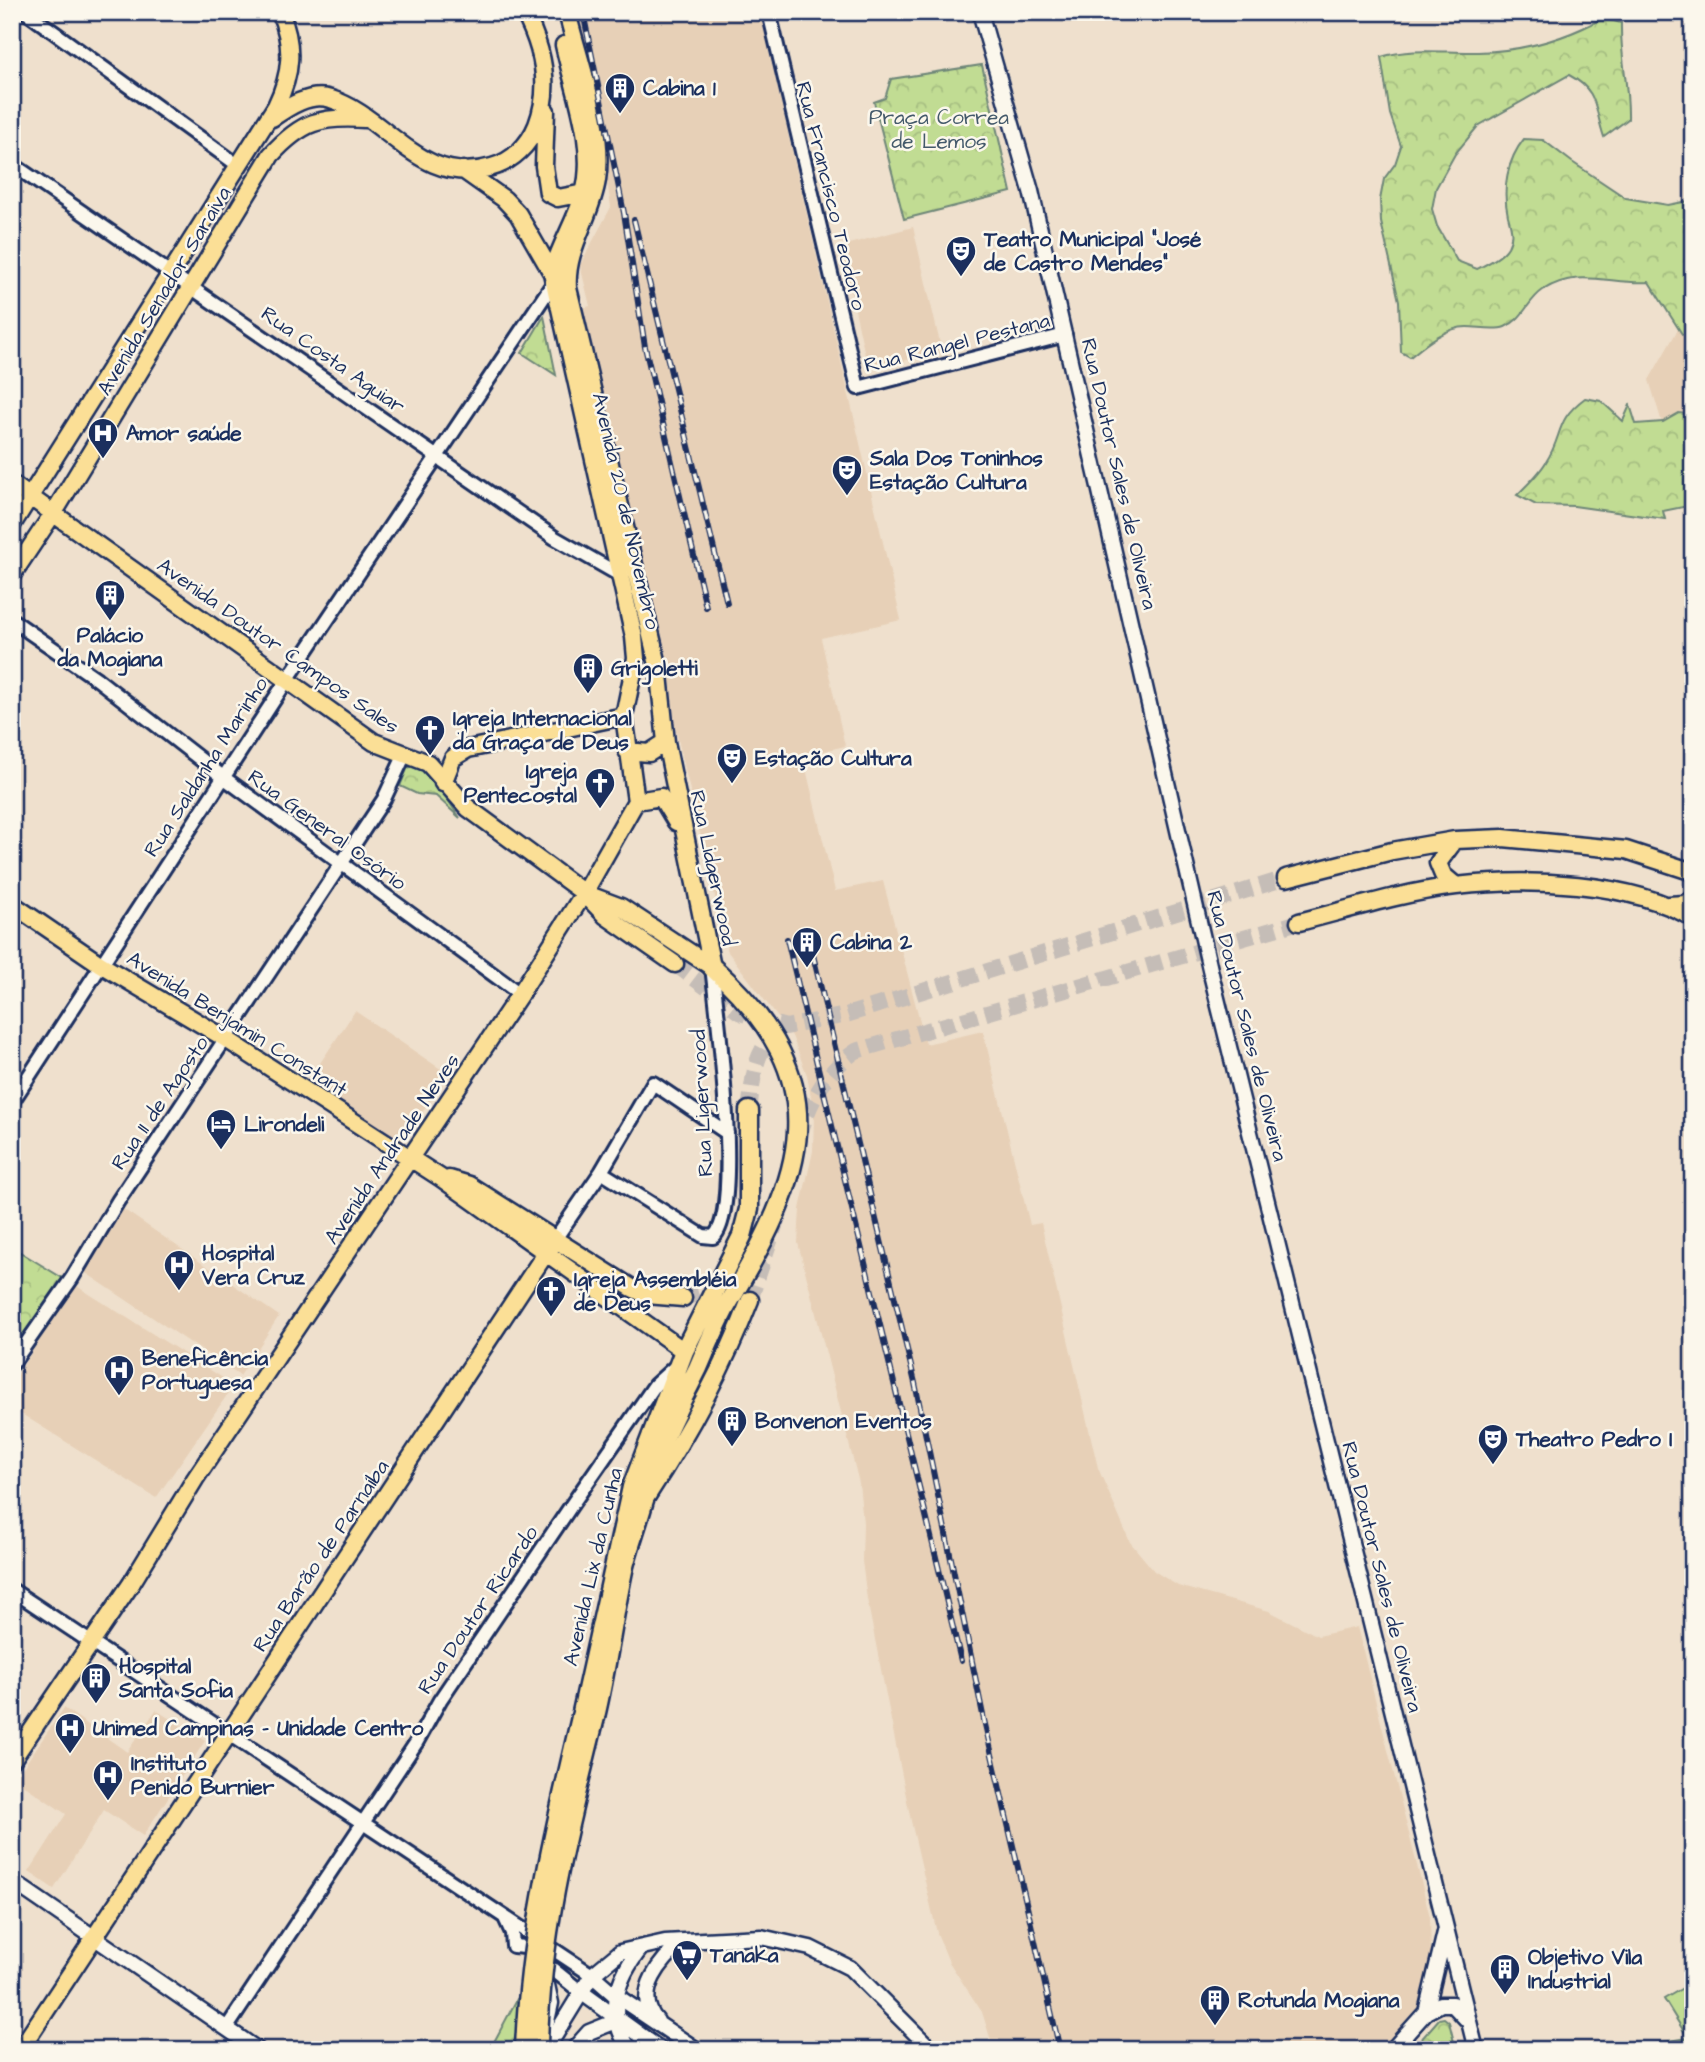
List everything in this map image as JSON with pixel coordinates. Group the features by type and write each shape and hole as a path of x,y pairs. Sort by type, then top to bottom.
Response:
{"highway":[{"name":"Avenida Lix da Cunha","path":"609,1613 645,1498 649,1476 726,1308 759,1254 783,1200 796,1149 794,1091 785,1061 768,1027 741,993 712,967"},
{"name":"Avenida Lix da Cunha","path":"525,2050 528,1976 536,1921 603,1652 632,1487 681,1357 742,1236 749,1209 748,1111"},
{"name":"Avenida Lix da Cunha","path":"539,2050 538,2020 551,1909 588,1717"}],"main road":[{"name":"Avenida Senador Saraiva","path":"12,525 170,270 239,166 284,90 290,59 288,32 280,12"},
{"path":"553,277 584,193 587,168 583,126 557,12"},
{"name":"Avenida 20 de Novembro","path":"567,12 593,121 599,163 594,197 568,265 570,300 659,665 666,742 673,777"},
{"name":"Rua Doutor Sales de Oliveira","path":"979,12 1031,191 1212,978 1476,2050"},
{"path":"528,17 547,85 544,166 546,188 552,196 584,193"},
{"path":"267,121 289,106 316,97 329,98 441,167 480,171 498,166 528,142 535,128 547,85"},
{"name":"Avenida Senador Saraiva","path":"12,575 53,514 259,174 284,141 316,120 365,119"},
{"path":"463,170 504,199 518,214 553,277"},
{"name":"Avenida 20 de Novembro","path":"553,277 618,574 632,624 636,658 624,716 636,801"},
{"name":"Avenida Doutor Campos Sales","path":"12,484 374,742 404,756 428,763 468,808 584,893 606,916 675,964"},
{"path":"443,783 453,758 468,749 624,716"},
{"path":"627,751 649,754 666,742"},
{"name":"Rua Lidgerwood","path":"673,777 712,967"},
{"path":"636,801 657,797 665,800 688,850"},
{"name":"Avenida Andrade Neves","path":"12,1760 92,1642 195,1479 520,994 584,893 636,801"},
{"path":"1286,878 1392,851 1455,840 1503,838 1626,850 1693,872"},
{"path":"1455,840 1438,863 1443,875 1456,886"},
{"path":"1668,863 1693,881"},
{"path":"1299,922 1456,886 1544,883 1629,893 1669,905 1693,918"},
{"name":"Avenida Doutor Campos Sales","path":"584,893 621,907 712,967"},
{"path":"1669,905 1685,904 1693,899"},
{"name":"Avenida Benjamin Constant","path":"12,904 100,964 226,1039 441,1178 681,1357"},
{"name":"Avenida Benjamin Constant","path":"441,1178 470,1185 632,1288 654,1296 683,1298"},
{"name":"Rua Barão de Parnaíba","path":"20,2050 555,1239"},
{"name":"Avenida Lix da Cunha","path":"645,1498 701,1411 732,1347 750,1300"},
{"path":"12,1881 228,2026 258,2050"},
{"path":"1426,2011 1447,1927"},
{"path":"546,2050 592,1975 612,1956 646,1946 685,1940 761,1937 810,1948 850,1968 932,2050"},
{"path":"659,2023 649,2005 649,1990 660,1961 685,1940"},
{"path":"630,2050 622,2036 615,1995 621,1974 646,1946"},
{"path":"533,1953 549,1984 551,2003 539,2050"},
{"path":"592,1975 615,1995 697,2050"},
{"path":"581,1992 661,2050"},
{"path":"1392,2050 1426,2011 1441,2004 1452,2004 1469,2023"},
{"path":"573,2050 597,2027 620,2021"}],"street":[{"path":"26,12 239,166"},
{"name":"Rua Francisco Teodoro","path":"769,12 858,388"},
{"name":"Rua Costa Aguiar","path":"12,164 170,270 555,538 618,574"},
{"name":"Rua Saldanha Marinho","path":"12,1102 553,277"},
{"name":"Rua Rangel Pestana","path":"858,388 1065,335"},
{"path":"618,574 636,569"},
{"name":"Rua General Osório","path":"12,620 97,679 223,777 520,994"},
{"name":"Rua 11 de Agosto","path":"12,1364 72,1278 118,1201 384,799 404,756"},
{"name":"Rua Ligerwood","path":"601,1172 703,1236 716,1235 725,1208 727,1133 712,967"},
{"name":"Rua Barão de Parnaíba","path":"555,1239 601,1172 653,1083 727,1133"},
{"name":"Rua Doutor Ricardo","path":"228,2026 440,1700 573,1503 656,1385 681,1357"},
{"path":"12,1590 592,1975"},
{"path":"502,1914 512,1933 513,1946 522,1946 533,1953 581,1992"}],"shaded area":[{"path":"573,12 760,12 901,620 821,638 845,746 803,756 835,891 883,881 926,1044 983,1031 1030,1225 1041,1223 1098,1468 1130,1542 1154,1571 1178,1586 1269,1611 1318,1636 1357,1627 1430,1917 1431,1955 1425,1993 1408,2025 1385,2050 994,2050 982,2012 949,1962 937,1933 911,1821 867,1599 862,1561 863,1523 859,1483 798,1243 800,1209 813,1151 814,1114 807,1075 792,1036 728,952 577,310 590,306 580,265 611,207 602,145"},
{"path":"913,227 942,352 868,369 841,246"},
{"path":"1693,303 1693,524 1649,380"},
{"path":"355,1011 448,1074 400,1145 306,1084"},
{"name":"Hospital Vera Cruz","path":"123,1209 279,1316 240,1376 80,1269 115,1213"},
{"name":"Beneficência Portuguesa","path":"75,1285 234,1385 156,1498 12,1408 12,1383"},
{"name":"Instituto Penido Burnier","path":"64,1708 127,1752 156,1710 205,1741 143,1836 104,1810 54,1889 29,1872 66,1814 15,1779"}],"green space":[{"path":"1603,18 1621,23 1628,119 1604,137 1591,94 1569,75 1478,126 1455,154 1436,188 1432,209 1437,226 1457,261 1477,269 1498,257 1508,247 1511,239 1506,206 1507,175 1513,156 1524,139 1543,140 1626,198 1668,205 1689,201 1693,211 1693,340 1682,334 1649,282 1582,278 1556,283 1543,290 1517,319 1505,327 1459,328 1437,337 1410,357 1401,352 1399,301 1381,222 1380,200 1384,179 1395,164 1401,146 1390,114 1381,57 1417,51 1478,52 1510,49 1558,38"},
{"name":"Praça Correa de Lemos","path":"982,65 1011,192 904,219 874,102 885,98 891,79"},
{"path":"544,316 556,375 522,353"},
{"path":"1585,398 1601,401 1623,421 1630,405 1636,424 1663,422 1679,413 1693,415 1693,505 1663,511 1665,519 1574,506 1536,505 1517,495 1533,479 1552,452 1568,414"},
{"path":"421,760 460,818 436,796 417,794 400,786 407,769"},
{"path":"12,1247 64,1279 12,1366"},
{"path":"1693,1982 1693,2050 1615,2050 1688,2038 1664,1999"},
{"path":"517,1999 524,2002 517,2050 494,2042"},
{"path":"1444,2018 1449,2022 1456,2050 1412,2050 1439,2019"}],"tunnel":[{"path":"675,964 739,1012 786,1027 846,1015 1286,878"},
{"path":"799,1137 808,1111 827,1078 856,1051 1299,922"},
{"path":"749,1111 759,1057 763,1048 778,1032"},
{"path":"750,1300 777,1220"},
{"path":"683,1298 709,1291 750,1260"}],"railway":[{"path":"583,12 624,213 645,347 706,607"},
{"path":"634,220 727,603"},
{"path":"808,934 915,1383 984,1720 1060,2050"},
{"path":"787,939 961,1661"}],"place":[{"name":"Cabina 1","path":"620,115"},
{"name":"Teatro Municipal \"José de Castro Mendes\"","path":"961,278"},
{"name":"Amor saúde","path":"103,460"},
{"name":"Sala Dos Toninhos Estação Cultura","path":"847,497"},
{"name":"Palácio da Mogiana","path":"110,622"},
{"name":"Grigoletti","path":"588,695"},
{"name":"Igreja Internacional da Graça de Deus","path":"430,757"},
{"name":"Estação Cultura","path":"732,785"},
{"name":"Igreja Pentecostal","path":"600,810"},
{"name":"Cabina 2","path":"807,969"},
{"name":"Lirondeli","path":"221,1151"},
{"name":"Hospital Vera Cruz","path":"179,1292"},
{"name":"Igreja Assembléia de Deus","path":"551,1318"},
{"name":"Beneficência Portuguesa","path":"119,1397"},
{"name":"Bonvenon Eventos","path":"732,1448"},
{"name":"Theatro Pedro I","path":"1493,1466"},
{"name":"Hospital Santa Sofia","path":"96,1705"},
{"name":"Unimed Campinas - Unidade Centro","path":"70,1755"},
{"name":"Instituto Penido Burnier","path":"108,1802"},
{"name":"Tanaka","path":"687,1982"},
{"name":"Objetivo Vila Industrial","path":"1505,1996"},
{"name":"Rotunda Mogiana","path":"1215,2027"}]}
